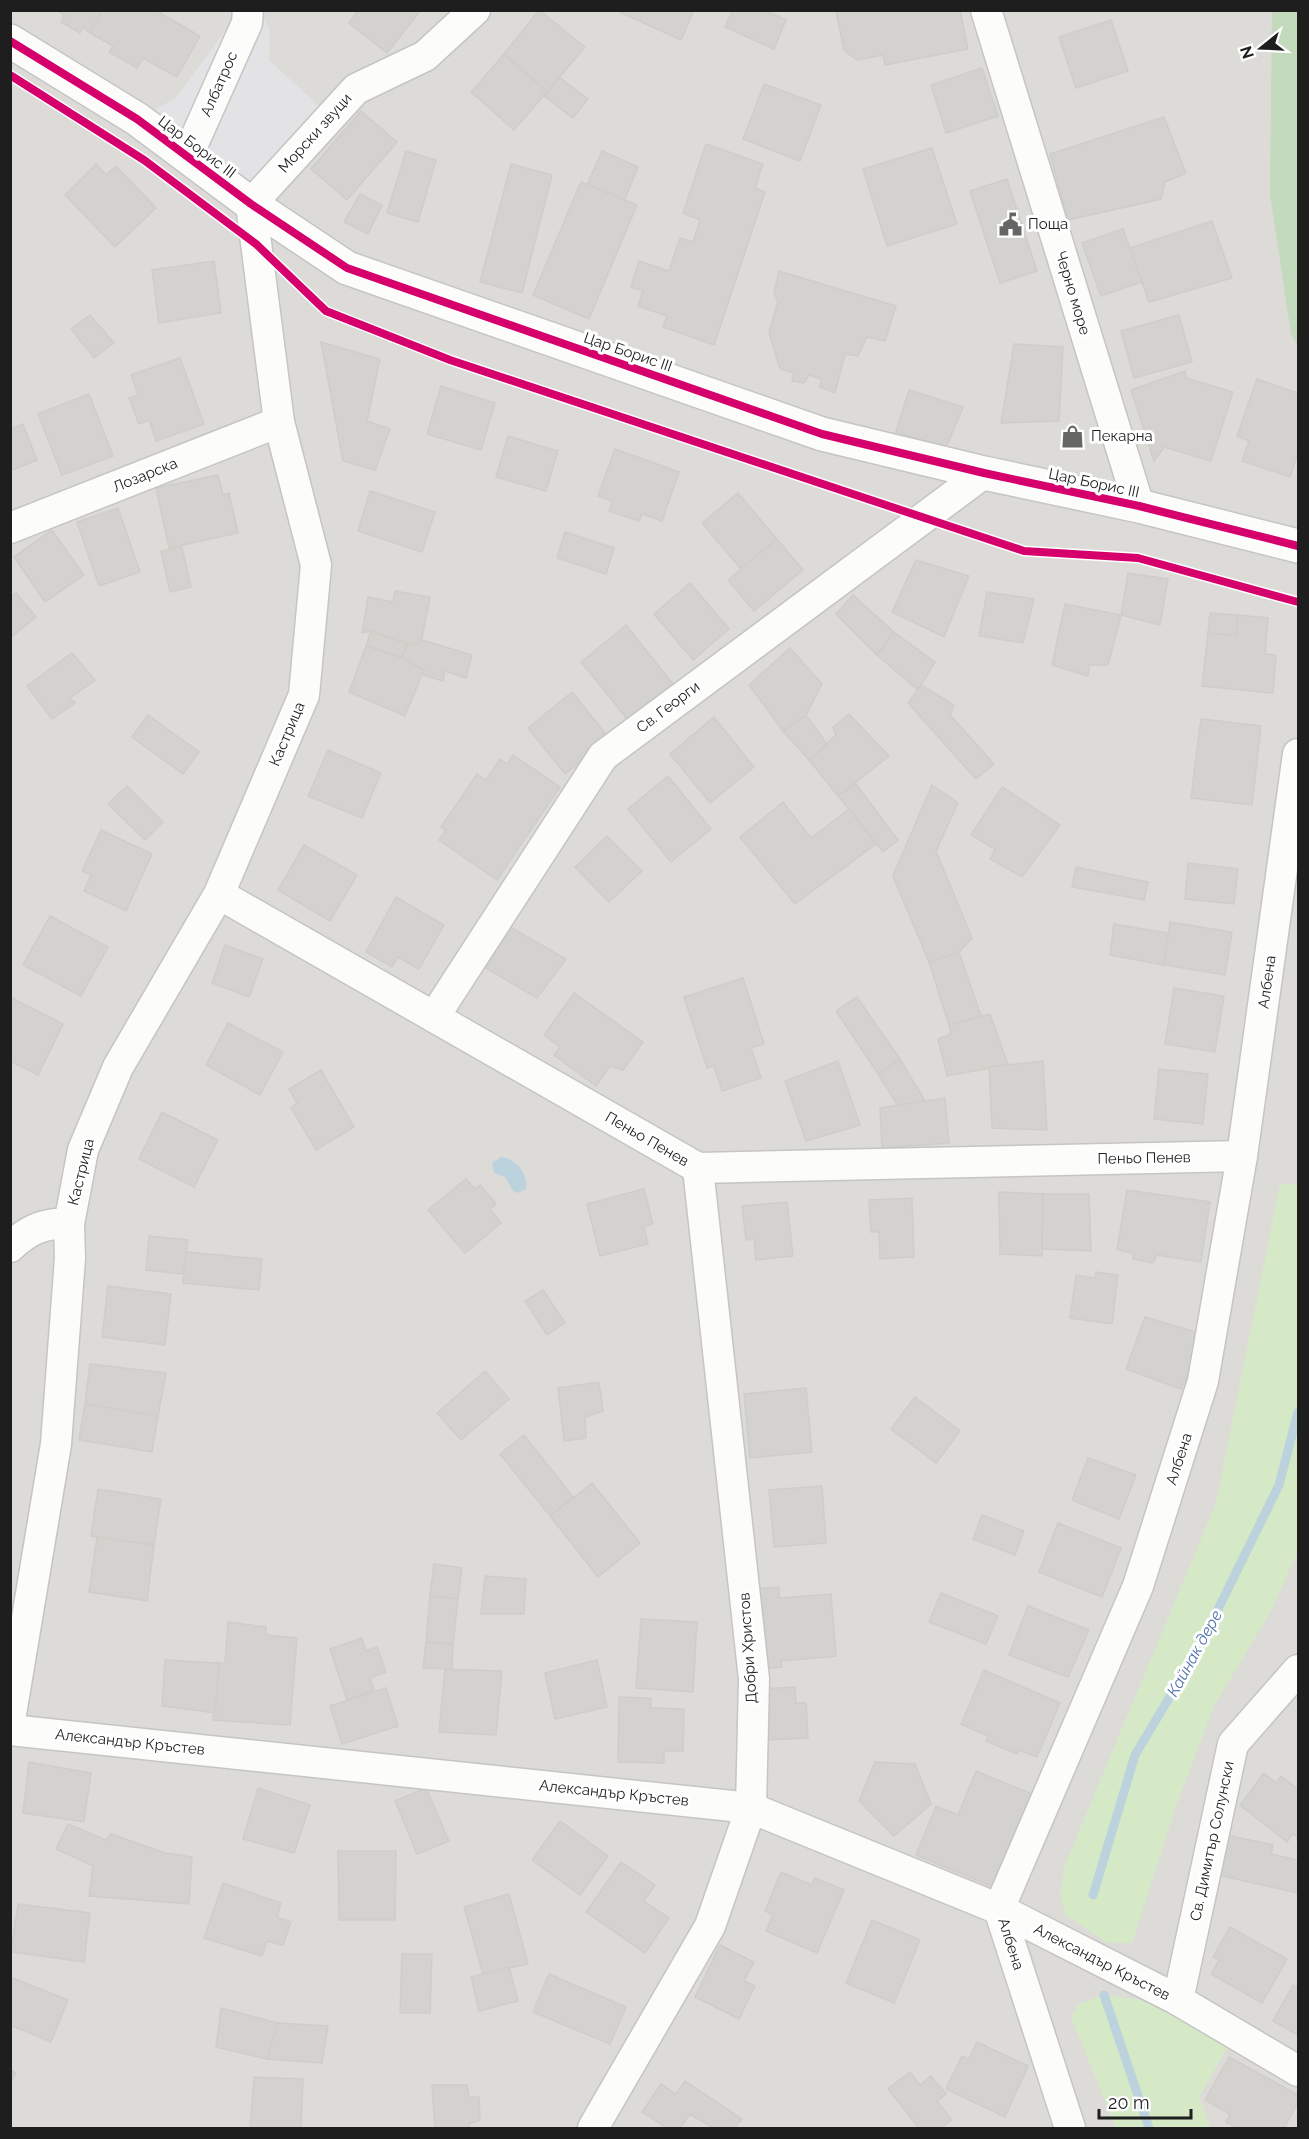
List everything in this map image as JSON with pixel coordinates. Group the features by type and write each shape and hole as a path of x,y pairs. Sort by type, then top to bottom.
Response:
{"street":[{"name":"Албатрос","path":"187,157 247,23 248,10"},
{"name":"Морски звуци","path":"251,204 356,89 425,56 475,10"},
{"name":"Черно море","path":"986,10 1138,506"},
{"name":"Цар Борис III","path":"10,42 137,120 251,204 347,268 822,434 984,473 1138,506 1299,546"},
{"name":"Кастрица","path":"10,1720 56,1444 70,1258 69,1224 83,1150 118,1067 219,894 304,695 316,565 279,422 251,204"},
{"name":"Лозарска","path":"10,528 279,422"},
{"name":"Св. Георги","path":"434,1017 603,756 984,473"},
{"name":"Албена","path":"1070,2128 999,1909 1138,1586 1203,1381 1242,1156 1296,792 1299,754"},
{"name":"Пеньо Пенев","path":"219,894 698,1168 1242,1156"},
{"name":"Добри Христов","path":"593,2128 710,1926 752,1808 754,1679 698,1168"},
{"name":"Кастрица","path":"10,1247 23,1235 37,1228 53,1223 69,1224"},
{"name":"Св. Димитър Солунски","path":"1178,2000 1233,1744 1299,1670"},
{"name":"Александър Кръстев","path":"10,1730 752,1808 999,1909 1055,1940 1178,2000 1299,2072"}],"shaded area":[{"path":"240,10 257,11 269,27 269,60 331,117 251,204 137,119 176,98"},
{"path":"11,11 1298,11 1298,2128 11,2128"}],"green space":[{"path":"1272,11 1298,11 1298,346 1291,334 1270,194"},
{"path":"1280,1184 1298,1184 1298,1551 1270,1613 1214,1706 1176,1806 1132,1943 1108,1943 1065,1915 1060,1894 1065,1865 1216,1503"},
{"path":"1104,1995 1152,2001 1231,2041 1199,2097 1211,2128 1116,2128 1071,2017 1079,2004"}],"water":[{"path":"501,1157 507,1158 520,1168 525,1178 526,1189 518,1193 513,1191 505,1177 494,1173 492,1163"}],"building":[{"path":"56,10 103,10 90,33 83,27 80,33 61,22 64,15"},
{"path":"103,10 155,10 200,36 177,77 143,58 137,68 109,52 113,46 90,33"},
{"path":"358,10 421,10 387,53 349,23"},
{"path":"539,10 585,47 547,92 504,54"},
{"path":"615,10 694,10 681,40"},
{"path":"733,10 765,10 786,20 774,49 725,27"},
{"path":"960,10 968,49 885,65 883,55 857,60 844,50 836,11"},
{"path":"1111,20 1128,71 1076,88 1059,37"},
{"path":"504,54 547,92 514,130 471,92"},
{"path":"982,68 998,116 946,133 931,85"},
{"path":"559,77 588,99 573,118 544,96"},
{"path":"764,84 821,105 800,161 743,139"},
{"path":"361,111 397,142 347,200 311,169"},
{"path":"1164,117 1186,173 1165,182 1161,199 1068,220 1050,154"},
{"path":"706,144 763,164 755,188 765,192 714,345 663,327 667,316 638,306 643,291 631,287 639,261 669,271 680,238 693,242 700,220 683,213"},
{"path":"932,148 957,224 887,246 863,169"},
{"path":"406,151 436,160 418,222 387,213"},
{"path":"602,151 638,167 624,201 587,185"},
{"path":"96,164 106,175 116,166 156,208 115,247 65,195"},
{"path":"511,164 552,175 522,293 480,282"},
{"path":"1007,179 1037,271 1000,283 970,191"},
{"path":"581,182 637,205 589,319 533,295"},
{"path":"360,194 382,205 368,234 344,222"},
{"path":"1212,221 1232,278 1149,302 1130,248"},
{"path":"1123,229 1142,282 1101,296 1082,243"},
{"path":"214,261 221,313 159,323 152,270"},
{"path":"779,271 896,306 885,341 867,337 858,356 845,354 835,393 820,387 821,379 809,375 804,383 792,381 794,373 780,369 769,333 778,301 774,293"},
{"path":"90,315 114,343 94,358 71,329"},
{"path":"1179,315 1192,362 1134,378 1121,331"},
{"path":"321,342 380,359 367,421 390,429 375,470 343,461"},
{"path":"1014,344 1063,347 1059,421 1001,423"},
{"path":"180,358 204,424 156,441 149,420 139,424 129,398 138,395 131,375"},
{"path":"1185,371 1186,378 1233,392 1211,461 1164,447 1154,461 1131,390"},
{"path":"1257,379 1298,393 1298,453 1290,477 1242,461 1249,441 1237,436"},
{"path":"441,386 495,403 481,450 427,434"},
{"path":"909,390 963,407 946,448 896,432"},
{"path":"89,394 113,456 62,475 38,414"},
{"path":"23,424 37,460 10,471 10,429"},
{"path":"508,436 558,451 546,491 496,477"},
{"path":"615,449 679,472 662,521 642,514 639,521 609,511 612,501 598,496"},
{"path":"218,475 223,495 229,493 238,533 169,548 156,488"},
{"path":"370,491 435,512 422,552 358,531"},
{"path":"738,493 777,539 741,569 702,523"},
{"path":"118,508 140,572 99,586 77,522"},
{"path":"52,530 84,575 45,602 14,557"},
{"path":"565,532 614,548 606,574 557,558"},
{"path":"777,539 803,570 754,611 728,580"},
{"path":"182,547 191,587 170,592 161,551"},
{"path":"916,560 969,576 944,637 892,612"},
{"path":"1128,573 1168,579 1160,625 1121,615"},
{"path":"690,583 729,629 693,660 654,614"},
{"path":"395,591 430,597 421,643 407,644 371,631 362,633 368,597 393,602"},
{"path":"987,592 1034,599 1023,643 979,636"},
{"path":"16,593 36,617 10,638 10,597"},
{"path":"853,595 894,632 877,655 836,614"},
{"path":"1065,604 1121,615 1108,665 1089,665 1088,676 1052,665"},
{"path":"1210,613 1238,615 1236,636 1208,633"},
{"path":"1238,615 1268,618 1265,654 1276,655 1273,693 1202,686 1208,633 1236,636"},
{"path":"626,625 673,684 628,720 581,662"},
{"path":"371,631 407,644 402,658 366,646"},
{"path":"894,632 935,662 918,690 877,655"},
{"path":"422,640 472,655 466,678 445,671 443,681 423,675 424,670 402,658 407,644 421,643"},
{"path":"366,646 402,658 424,670 405,716 349,692"},
{"path":"790,648 822,684 806,715 783,731 749,685"},
{"path":"72,653 95,680 70,698 75,703 52,719 27,686"},
{"path":"921,685 954,705 950,715 994,764 976,779 908,703"},
{"path":"572,692 609,738 565,774 528,728"},
{"path":"849,714 889,756 838,796 809,760 836,735 833,727"},
{"path":"148,715 199,752 183,774 132,737"},
{"path":"806,715 827,744 809,760 783,731"},
{"path":"714,717 754,767 710,803 670,754"},
{"path":"1201,719 1261,726 1252,805 1191,798"},
{"path":"328,750 381,773 362,818 308,796"},
{"path":"513,755 560,787 497,880 439,840 446,830 441,827 477,774 486,780 500,759 507,764"},
{"path":"668,776 711,829 671,862 628,809"},
{"path":"856,784 898,840 883,852 838,796"},
{"path":"932,785 958,803 936,851 972,938 959,952 929,962 893,876"},
{"path":"127,786 163,822 145,840 108,804"},
{"path":"1002,787 1060,825 1022,877 990,859 995,849 971,835"},
{"path":"783,802 811,838 849,809 876,844 795,904 740,837"},
{"path":"101,830 152,854 126,911 84,891 91,875 82,871"},
{"path":"607,836 642,871 609,902 575,867"},
{"path":"304,845 357,875 330,921 278,890"},
{"path":"1188,863 1238,869 1234,904 1185,899"},
{"path":"1076,867 1148,882 1144,900 1072,887"},
{"path":"396,897 444,925 419,969 398,957 392,967 366,952"},
{"path":"50,916 108,947 81,996 23,965"},
{"path":"1170,922 1232,932 1225,975 1164,965"},
{"path":"1114,924 1168,933 1164,965 1110,955"},
{"path":"510,927 566,959 537,998 484,967"},
{"path":"225,945 263,959 249,997 212,983"},
{"path":"959,952 981,1016 949,1025 929,962"},
{"path":"743,978 764,1044 751,1048 761,1078 722,1091 714,1066 707,1068 684,997"},
{"path":"1174,988 1224,996 1215,1052 1165,1044"},
{"path":"574,993 643,1042 623,1070 610,1066 596,1086 554,1055 560,1047 544,1035"},
{"path":"10,997 63,1024 38,1075 10,1061"},
{"path":"857,997 900,1059 878,1074 836,1011"},
{"path":"990,1014 1008,1065 947,1076 938,1039 951,1034 949,1025"},
{"path":"228,1023 283,1052 260,1095 206,1065"},
{"path":"900,1059 925,1101 898,1106 878,1074"},
{"path":"838,1061 860,1125 806,1141 785,1081"},
{"path":"1043,1061 1047,1130 992,1128 989,1067"},
{"path":"1159,1069 1208,1074 1203,1124 1154,1119"},
{"path":"321,1070 354,1127 316,1150 291,1108 297,1103 289,1089"},
{"path":"945,1098 949,1143 882,1148 880,1108"},
{"path":"162,1112 218,1140 194,1187 139,1159"},
{"path":"466,1179 475,1189 480,1185 496,1204 490,1209 501,1223 465,1253 428,1210"},
{"path":"644,1189 653,1224 644,1227 648,1244 600,1256 587,1204"},
{"path":"1127,1190 1210,1202 1201,1262 1157,1255 1153,1263 1133,1259 1133,1253 1117,1250"},
{"path":"999,1192 1043,1194 1042,1256 1000,1254"},
{"path":"1043,1194 1089,1194 1091,1251 1042,1249"},
{"path":"912,1198 914,1257 880,1259 879,1232 871,1232 869,1200"},
{"path":"787,1202 793,1256 756,1260 754,1239 746,1240 742,1206"},
{"path":"149,1236 188,1240 183,1274 146,1270"},
{"path":"186,1252 262,1259 259,1290 183,1283"},
{"path":"1096,1272 1118,1275 1112,1324 1070,1318 1076,1275 1095,1278"},
{"path":"108,1286 171,1294 165,1345 102,1337"},
{"path":"543,1290 565,1323 547,1335 525,1301"},
{"path":"1145,1317 1196,1332 1193,1362 1181,1389 1126,1369"},
{"path":"90,1364 166,1373 158,1416 85,1404"},
{"path":"485,1371 509,1399 461,1440 437,1413"},
{"path":"599,1382 603,1411 585,1417 586,1438 564,1441 558,1388"},
{"path":"806,1388 812,1452 750,1458 744,1394"},
{"path":"915,1397 960,1431 936,1463 891,1429"},
{"path":"85,1404 158,1416 152,1452 79,1440"},
{"path":"524,1435 573,1497 550,1516 500,1454"},
{"path":"1088,1458 1136,1475 1119,1519 1072,1500"},
{"path":"592,1483 640,1543 598,1577 550,1516"},
{"path":"822,1486 826,1543 774,1547 769,1490"},
{"path":"98,1489 161,1499 154,1545 91,1536"},
{"path":"982,1515 1024,1531 1015,1555 973,1539"},
{"path":"1058,1523 1121,1548 1102,1597 1039,1572"},
{"path":"97,1537 154,1545 147,1601 89,1592"},
{"path":"434,1564 462,1568 458,1599 430,1596"},
{"path":"485,1576 526,1579 524,1614 481,1614"},
{"path":"779,1587 779,1598 831,1594 836,1656 781,1661 782,1667 758,1669 752,1589"},
{"path":"941,1593 998,1616 986,1644 929,1622"},
{"path":"430,1596 458,1599 453,1644 426,1642"},
{"path":"1028,1606 1089,1630 1068,1677 1009,1655"},
{"path":"641,1619 697,1622 693,1692 636,1688"},
{"path":"228,1622 266,1627 266,1635 297,1638 290,1725 213,1720 219,1663 225,1664"},
{"path":"362,1638 366,1651 377,1647 386,1672 370,1678 374,1690 347,1700 330,1649"},
{"path":"426,1642 453,1644 452,1669 423,1668"},
{"path":"165,1660 219,1663 215,1713 162,1706"},
{"path":"597,1660 607,1707 555,1719 545,1673"},
{"path":"445,1669 502,1671 496,1735 439,1732"},
{"path":"984,1670 1060,1703 1037,1757 1019,1750 1017,1754 986,1741 988,1736 961,1724"},
{"path":"795,1687 796,1703 806,1703 808,1738 765,1740 763,1689"},
{"path":"386,1688 398,1726 342,1744 330,1706"},
{"path":"619,1697 651,1698 651,1708 684,1709 683,1751 664,1751 664,1763 618,1762"},
{"path":"29,1762 91,1773 84,1822 23,1813"},
{"path":"875,1762 915,1764 931,1804 894,1836 859,1801"},
{"path":"976,1771 1034,1795 996,1888 916,1855 936,1806 958,1815"},
{"path":"1264,1773 1276,1783 1281,1776 1298,1789 1298,1838 1293,1834 1287,1842 1240,1805"},
{"path":"258,1788 310,1805 294,1853 243,1839"},
{"path":"426,1788 449,1841 417,1854 395,1801"},
{"path":"560,1821 608,1856 580,1895 532,1860"},
{"path":"68,1824 106,1840 111,1834 165,1853 192,1857 189,1904 89,1896 93,1866 56,1849"},
{"path":"1222,1834 1273,1845 1271,1854 1298,1860 1298,1893 1213,1874"},
{"path":"338,1851 396,1851 395,1920 339,1920"},
{"path":"621,1862 655,1885 644,1901 669,1918 645,1953 586,1912"},
{"path":"781,1872 812,1885 815,1878 844,1890 817,1953 766,1931 773,1915 765,1911"},
{"path":"223,1883 281,1903 277,1917 291,1922 283,1945 267,1941 262,1956 204,1938"},
{"path":"509,1894 528,1964 483,1974 464,1907"},
{"path":"18,1904 90,1913 84,1962 11,1952"},
{"path":"872,1920 920,1940 894,2003 846,1983"},
{"path":"1230,1927 1287,1959 1262,2003 1211,1974 1219,1960 1213,1957"},
{"path":"720,1945 754,1962 744,1981 755,1986 739,2019 695,1997"},
{"path":"402,1954 432,1954 430,2013 400,2013"},
{"path":"509,1967 518,2001 479,2011 471,1977"},
{"path":"549,1974 626,2007 610,2044 533,2012"},
{"path":"10,1977 68,2000 51,2042 10,2025"},
{"path":"1293,1985 1298,1988 1298,2035 1273,2021"},
{"path":"221,2008 278,2023 267,2059 216,2047"},
{"path":"278,2023 328,2026 322,2063 267,2059"},
{"path":"977,2042 1028,2066 1005,2117 946,2089 962,2056 969,2059"},
{"path":"1229,2057 1298,2095 1298,2102 1284,2128 1237,2128 1226,2122 1230,2114 1205,2100"},
{"path":"10,2070 16,2073 10,2083"},
{"path":"910,2072 920,2085 931,2076 946,2094 937,2101 952,2120 940,2128 919,2128 888,2089"},
{"path":"254,2077 303,2079 301,2128 250,2128"},
{"path":"685,2081 742,2119 735,2128 713,2128 690,2114 680,2128 667,2128 642,2112 661,2084 676,2094"},
{"path":"432,2085 467,2085 469,2097 479,2097 480,2120 469,2124 470,2128 435,2128"}],"waterway":[{"name":"Кайнак дере","path":"1093,1895 1135,1755 1199,1648 1279,1485 1298,1412"},
{"name":"Кайнак дере","path":"1104,1995 1149,2128"}],"cycle path":[{"path":"10,41 137,119 251,204 347,268 822,434 984,473 1139,506 1298,546"},
{"path":"10,75 144,160 256,244 326,311 450,360 1024,551 1138,558 1298,602"}],"place":[{"name":"Поща","path":"1010,224"},
{"name":"Пекарна","path":"1073,436"}]}
